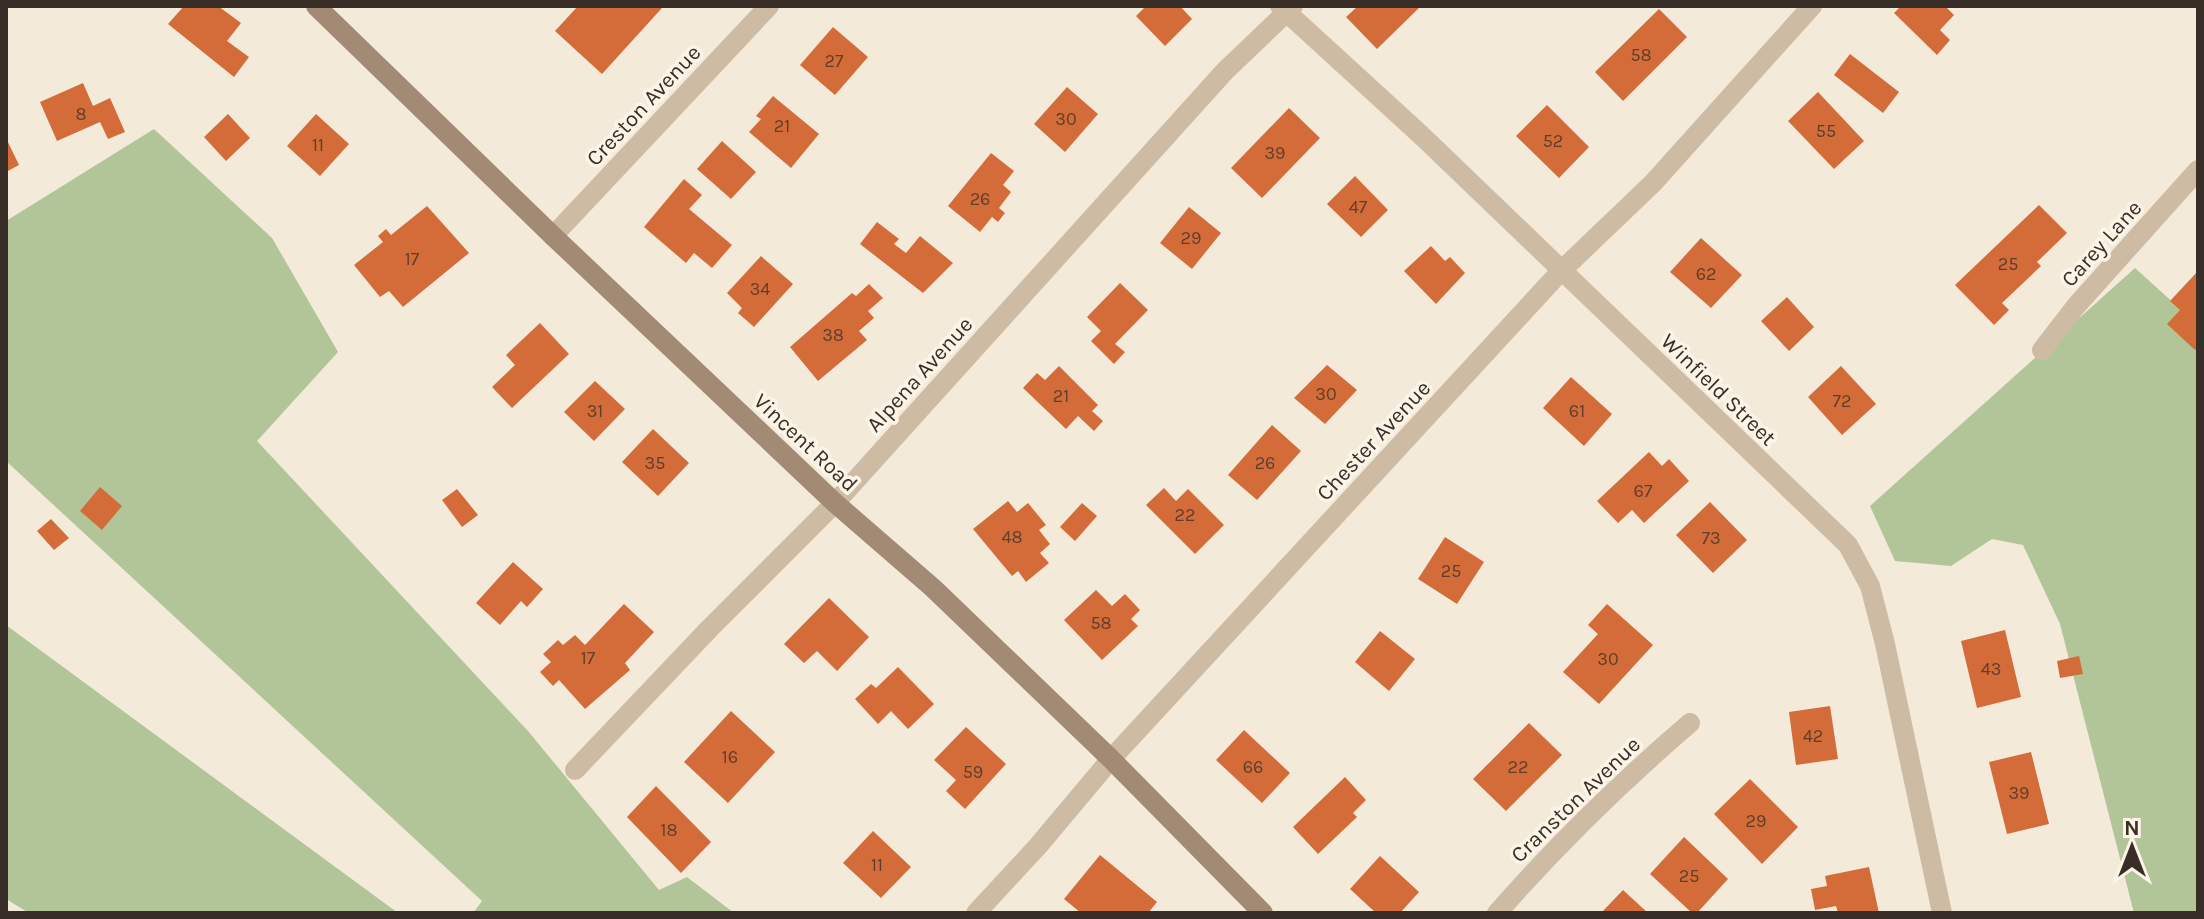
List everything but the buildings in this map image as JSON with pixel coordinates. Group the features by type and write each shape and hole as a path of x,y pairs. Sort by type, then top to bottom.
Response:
{"street":[{"name":"Vincent Road","path":"316,6 835,503 933,588 1111,759 1263,913"},
{"name":"Creston Avenue","path":"553,236 769,6"},
{"name":"Chester Avenue","path":"976,913 1038,846 1111,759 1561,271 1653,183 1812,6"},
{"name":"Winfield Street","path":"1286,8 1848,545 1870,586 1885,644 1942,913"},
{"name":"Alpena Avenue","path":"575,770 835,503 1225,71 1286,8"},
{"name":"Carey Lane","path":"2042,350 2076,306 2198,170"},
{"name":"Cranston Avenue","path":"1497,913 1535,870 1636,770 1690,723"}],"green space":[{"path":"154,129 272,238 338,352 257,441 528,731 659,890 687,877 734,913 473,913 482,901 6,461 6,221"},
{"path":"2135,268 2198,325 2198,913 2134,913 2060,624 2023,545 1992,539 1951,566 1895,561 1870,506"},
{"path":"6,625 398,913 29,913 6,899"}]}
